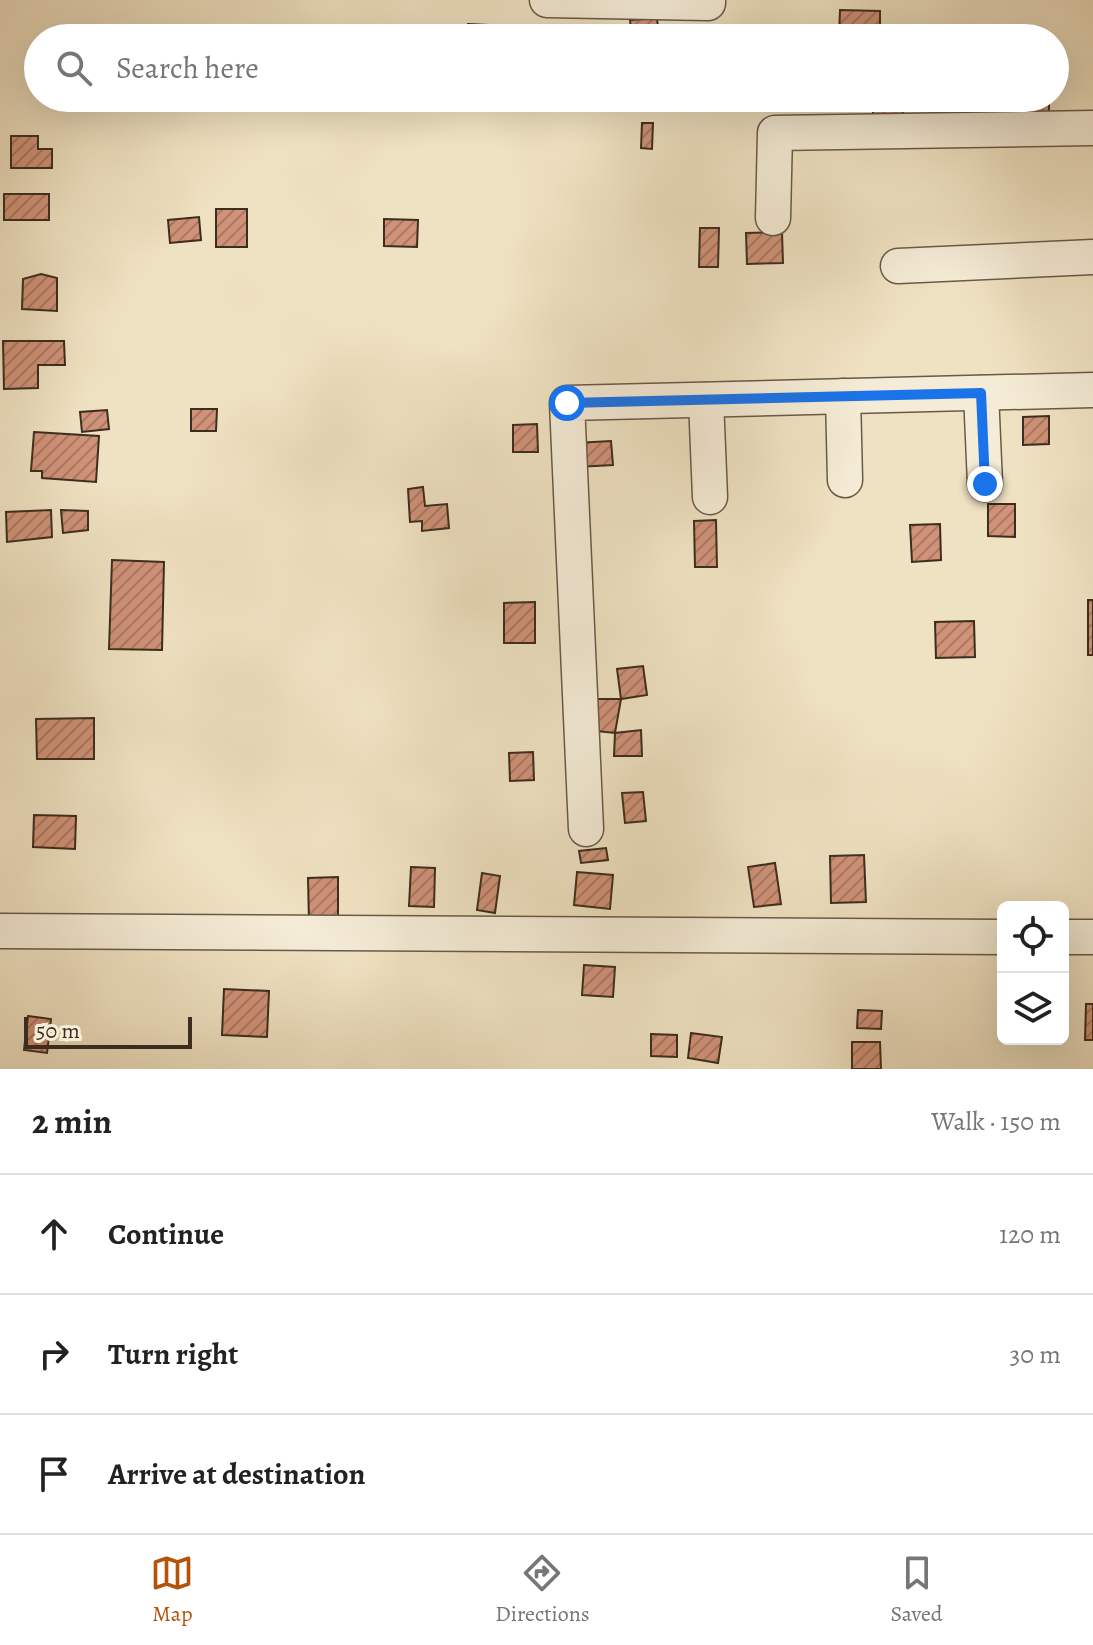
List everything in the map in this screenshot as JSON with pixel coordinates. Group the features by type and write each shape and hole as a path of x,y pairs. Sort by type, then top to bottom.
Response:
{"street":[{"path":"547,0 708,3 708,0"},
{"path":"773,218 775,133 1093,128"},
{"path":"898,266 1093,257"},
{"path":"586,829 567,403 1093,390"},
{"path":"981,393 985,484"},
{"path":"843,396 845,480"},
{"path":"706,400 710,497"},
{"path":"0,931 997,937"},
{"path":"1069,937 1093,937"}],"building":[{"path":"840,10 880,11 880,24 840,24"},
{"path":"657,18 658,24 630,24 630,20"},
{"path":"873,112 903,112 903,115 873,115"},
{"path":"1014,112 1049,112 1049,117 1014,118"},
{"path":"642,123 653,123 652,149 641,148"},
{"path":"11,136 38,136 38,149 52,149 52,168 11,168"},
{"path":"4,194 49,194 49,220 4,220"},
{"path":"216,209 247,209 247,247 216,247"},
{"path":"199,217 201,240 170,243 168,220"},
{"path":"384,219 418,220 417,247 384,246"},
{"path":"700,228 719,228 718,267 699,267"},
{"path":"782,232 783,263 747,264 746,233"},
{"path":"41,274 57,278 57,311 22,309 23,279"},
{"path":"3,341 64,341 65,365 38,365 38,388 4,389"},
{"path":"191,409 217,409 216,431 191,431"},
{"path":"107,410 109,429 82,432 80,412"},
{"path":"1049,416 1049,444 1023,445 1023,417"},
{"path":"537,424 538,452 513,452 513,425"},
{"path":"34,432 99,436 96,482 42,478 42,471 31,471"},
{"path":"611,441 613,465 577,467 575,443"},
{"path":"423,487 425,506 447,504 449,528 422,531 422,521 410,522 408,489"},
{"path":"988,504 1015,504 1015,537 988,536"},
{"path":"51,510 52,537 7,542 6,512"},
{"path":"61,510 88,511 88,530 63,533"},
{"path":"716,520 717,567 695,567 694,521"},
{"path":"940,524 941,560 912,562 910,525"},
{"path":"112,560 164,562 162,650 109,649"},
{"path":"1088,600 1093,600 1093,655 1088,655"},
{"path":"535,602 535,643 504,643 504,603"},
{"path":"974,621 975,657 936,658 935,622"},
{"path":"643,666 647,695 621,699 617,669"},
{"path":"590,699 621,699 615,733 587,730"},
{"path":"94,718 94,759 37,759 36,719"},
{"path":"641,730 642,756 614,756 615,733"},
{"path":"533,752 534,780 510,781 509,753"},
{"path":"643,792 646,821 625,823 622,793"},
{"path":"34,815 76,816 75,849 33,847"},
{"path":"606,848 608,860 581,863 579,851"},
{"path":"864,855 866,902 831,903 830,856"},
{"path":"775,863 781,904 754,907 748,867"},
{"path":"411,867 435,868 434,907 409,906"},
{"path":"577,872 613,875 610,909 574,905"},
{"path":"482,873 500,876 495,913 477,910"},
{"path":"338,877 338,921 309,921 308,878"},
{"path":"584,965 615,967 613,997 582,995"},
{"path":"224,989 269,991 267,1037 222,1035"},
{"path":"1086,1004 1093,1004 1093,1040 1085,1040"},
{"path":"858,1010 882,1011 881,1029 857,1028"},
{"path":"28,1016 51,1019 47,1053 24,1050"},
{"path":"691,1033 722,1037 718,1063 688,1058"},
{"path":"651,1034 677,1035 677,1057 651,1056"},
{"path":"852,1042 880,1042 881,1069 852,1069"}],"route":[{"path":"567,403 981,393 985,484"}]}
